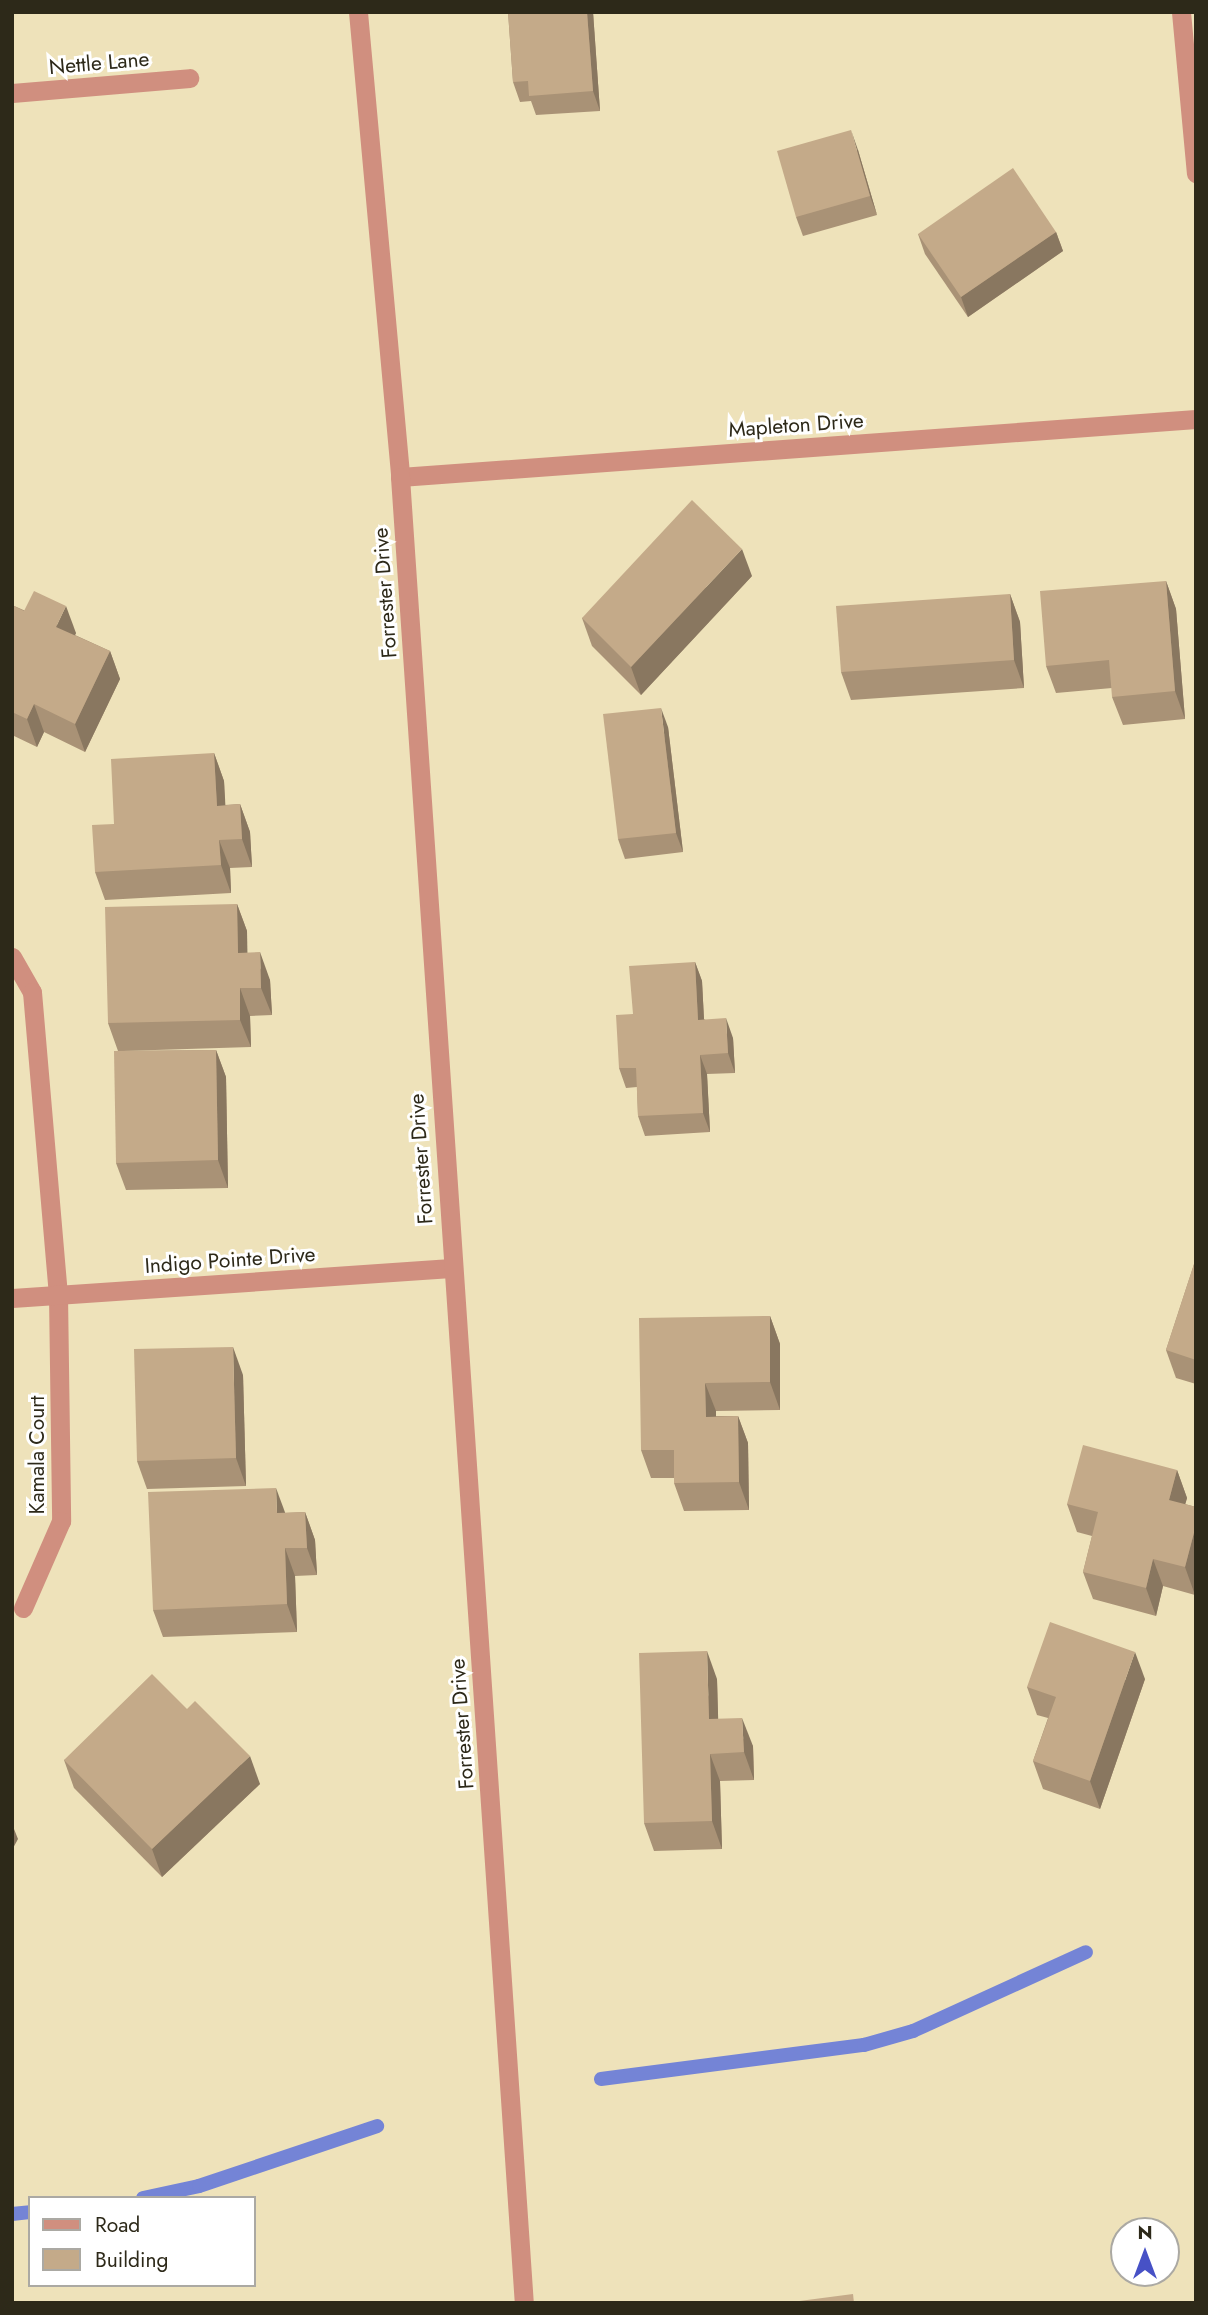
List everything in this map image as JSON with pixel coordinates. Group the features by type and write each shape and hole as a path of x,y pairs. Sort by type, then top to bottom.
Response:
{"street":[{"name":"Forrester Drive","path":"358,12 400,477 451,1268 468,1458 524,2303"},
{"path":"1181,12 1196,173"},
{"name":"Nettle Lane","path":"12,93 189,78"},
{"name":"Mapleton Drive","path":"400,477 1196,419"},
{"name":"Kamala Court","path":"12,957 32,992 58,1294 61,1521 23,1608"},
{"name":"Indigo Pointe Drive","path":"12,1298 451,1268"}],"building":[{"path":"508,12 587,12 593,91 529,96 528,81 513,82"},
{"path":"851,130 870,196 796,217 777,151"},
{"path":"1013,168 1056,232 961,297 918,234"},
{"path":"692,500 742,549 631,667 582,618"},
{"path":"1166,581 1175,691 1112,697 1109,660 1046,666 1040,591"},
{"path":"34,591 66,606 56,627 110,651 75,724 34,704 27,719 12,712 12,605 24,611"},
{"path":"1010,594 1014,660 841,672 836,606"},
{"path":"661,708 676,833 618,839 603,714"},
{"path":"214,753 217,806 240,804 242,839 219,840 221,865 95,872 92,825 114,824 111,759"},
{"path":"237,904 238,953 260,952 261,988 240,988 240,1020 108,1023 105,907"},
{"path":"695,962 698,1020 726,1018 728,1053 700,1055 703,1113 638,1116 636,1068 619,1068 616,1015 633,1014 629,966"},
{"path":"216,1050 218,1160 116,1163 114,1051"},
{"path":"1196,1258 1196,1360 1166,1350"},
{"path":"770,1316 770,1382 705,1383 706,1417 738,1416 739,1482 674,1483 674,1450 641,1450 639,1318"},
{"path":"233,1347 236,1458 137,1461 134,1349"},
{"path":"1083,1445 1177,1470 1169,1500 1196,1507 1196,1525 1185,1567 1153,1559 1146,1588 1083,1572 1098,1512 1067,1504"},
{"path":"276,1488 277,1513 305,1512 307,1548 285,1548 287,1604 153,1610 148,1492"},
{"path":"1050,1622 1135,1652 1090,1781 1033,1761 1056,1697 1027,1687"},
{"path":"707,1651 709,1719 742,1718 744,1752 710,1754 712,1821 644,1823 639,1653"},
{"path":"152,1674 187,1709 195,1701 250,1756 152,1849 64,1760"},
{"path":"853,2294 854,2303 784,2303"}],"waterway":[{"path":"601,2079 864,2045 913,2031 1086,1952"},
{"path":"152,2196 199,2186 377,2126"},
{"path":"12,2214 28,2212"}]}
